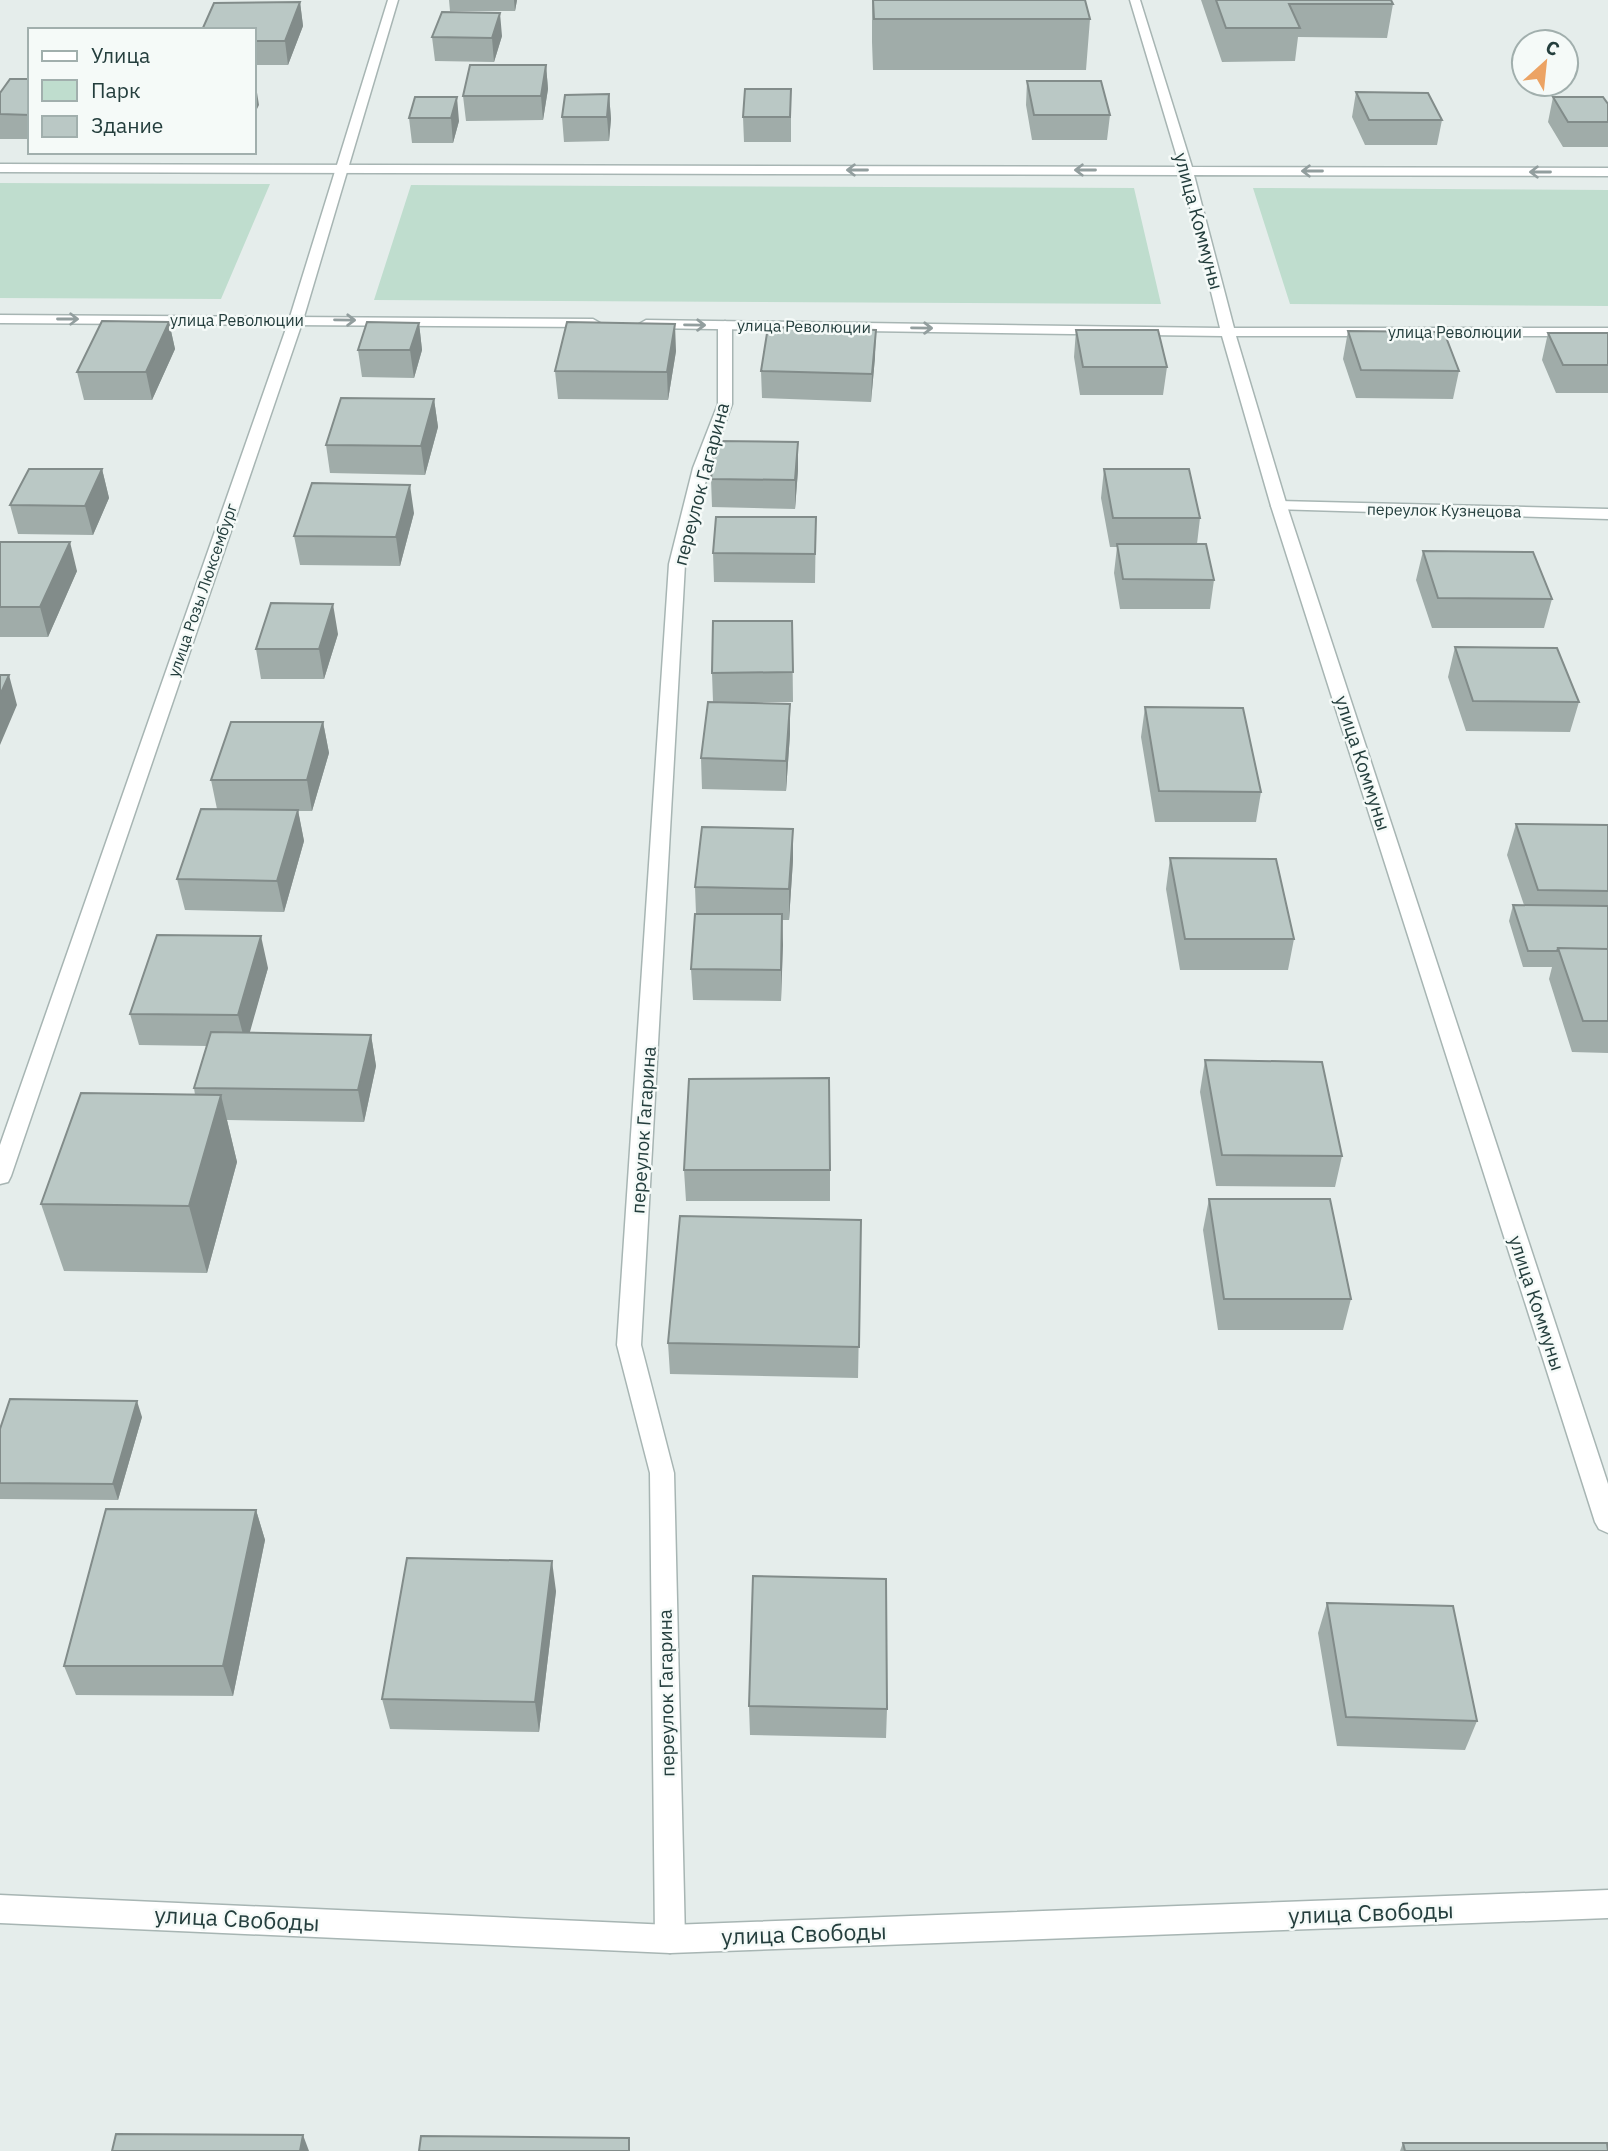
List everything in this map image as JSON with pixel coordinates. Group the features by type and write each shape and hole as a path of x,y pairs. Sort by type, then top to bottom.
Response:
{"street":[{"name":"улица Розы Люксембург","path":"0,1176 296,320 393,0"},
{"name":"улица Коммуны","path":"1135,0 1187,170 1228,332 1279,506 1608,1522"},
{"path":"0,168 1608,172"},
{"name":"улица Революции","path":"0,319 296,320 1228,332 1608,332"},
{"name":"переулок Гагарина","path":"670,1938 662,1473 629,1345 677,564 701,468 724,404 724,325"},
{"name":"переулок Кузнецова","path":"1279,506 1608,514"},
{"name":"улица Свободы","path":"0,1909 670,1938 1608,1904"}],"green space":[{"path":"0,183 270,184 221,299 0,298"},
{"path":"411,185 1134,188 1161,304 374,300"},
{"path":"1253,188 1608,190 1608,306 1290,304"}],"building":[{"path":"873,0 1085,0 1090,19 874,19"},
{"path":"1216,0 1391,0 1393,4 1289,4 1300,28 1226,28"},
{"path":"300,2 285,41 256,41 256,28 203,28 214,3"},
{"path":"442,12 500,13 492,38 432,37"},
{"path":"470,65 546,65 541,96 463,96"},
{"path":"10,79 28,79 28,115 0,114 0,93"},
{"path":"1027,81 1101,81 1110,115 1034,115"},
{"path":"745,89 791,89 790,117 743,117"},
{"path":"1356,92 1428,93 1442,120 1369,120"},
{"path":"609,94 607,117 562,117 565,95"},
{"path":"415,97 457,97 451,118 409,118"},
{"path":"1603,97 1608,104 1608,122 1568,122 1554,98"},
{"path":"102,321 169,322 146,372 77,372"},
{"path":"367,322 419,323 410,350 358,350"},
{"path":"567,322 675,324 667,372 555,371"},
{"path":"768,327 876,330 872,374 761,371"},
{"path":"1076,330 1158,330 1167,367 1083,367"},
{"path":"1348,331 1444,332 1459,371 1361,370"},
{"path":"1548,333 1608,333 1608,365 1563,365"},
{"path":"341,398 434,399 421,446 326,445"},
{"path":"715,441 798,442 795,480 711,479"},
{"path":"29,469 102,469 85,506 10,505"},
{"path":"1104,469 1189,469 1200,518 1113,518"},
{"path":"312,483 410,485 396,537 294,536"},
{"path":"716,517 816,517 815,554 713,553"},
{"path":"0,542 70,542 40,607 0,607"},
{"path":"1117,544 1206,544 1214,580 1123,579"},
{"path":"1423,551 1533,552 1552,599 1438,598"},
{"path":"271,603 333,604 319,649 256,649"},
{"path":"713,621 792,621 793,672 712,673"},
{"path":"1455,647 1557,648 1579,702 1473,701"},
{"path":"0,675 9,675 0,695"},
{"path":"708,702 790,704 786,761 701,758"},
{"path":"1145,707 1243,708 1261,792 1159,791"},
{"path":"231,722 323,722 307,780 211,780"},
{"path":"201,809 298,810 277,881 177,879"},
{"path":"1516,824 1608,825 1608,891 1538,890"},
{"path":"702,827 793,829 789,889 695,887"},
{"path":"1170,858 1276,859 1294,939 1185,939"},
{"path":"1513,905 1608,906 1608,949 1558,948 1557,951 1528,951"},
{"path":"695,914 782,914 781,970 691,969"},
{"path":"157,935 261,936 238,1015 130,1014"},
{"path":"1558,948 1608,949 1608,1021 1583,1021"},
{"path":"211,1032 371,1035 358,1090 194,1088"},
{"path":"1205,1060 1322,1062 1342,1156 1222,1155"},
{"path":"829,1078 830,1170 684,1170 689,1079"},
{"path":"81,1093 221,1095 189,1206 41,1204"},
{"path":"1209,1199 1330,1199 1351,1299 1224,1299"},
{"path":"680,1216 861,1220 859,1347 668,1343"},
{"path":"10,1399 137,1401 113,1484 0,1483 0,1429"},
{"path":"106,1509 256,1510 223,1666 64,1666"},
{"path":"407,1558 552,1561 535,1702 382,1699"},
{"path":"753,1576 886,1579 887,1709 749,1706"},
{"path":"1327,1603 1453,1606 1477,1721 1346,1717"},
{"path":"116,2134 303,2135 300,2151 112,2151"},
{"path":"421,2136 629,2138 629,2151 419,2151"},
{"path":"1403,2143 1607,2143 1608,2151 1405,2151"}]}
